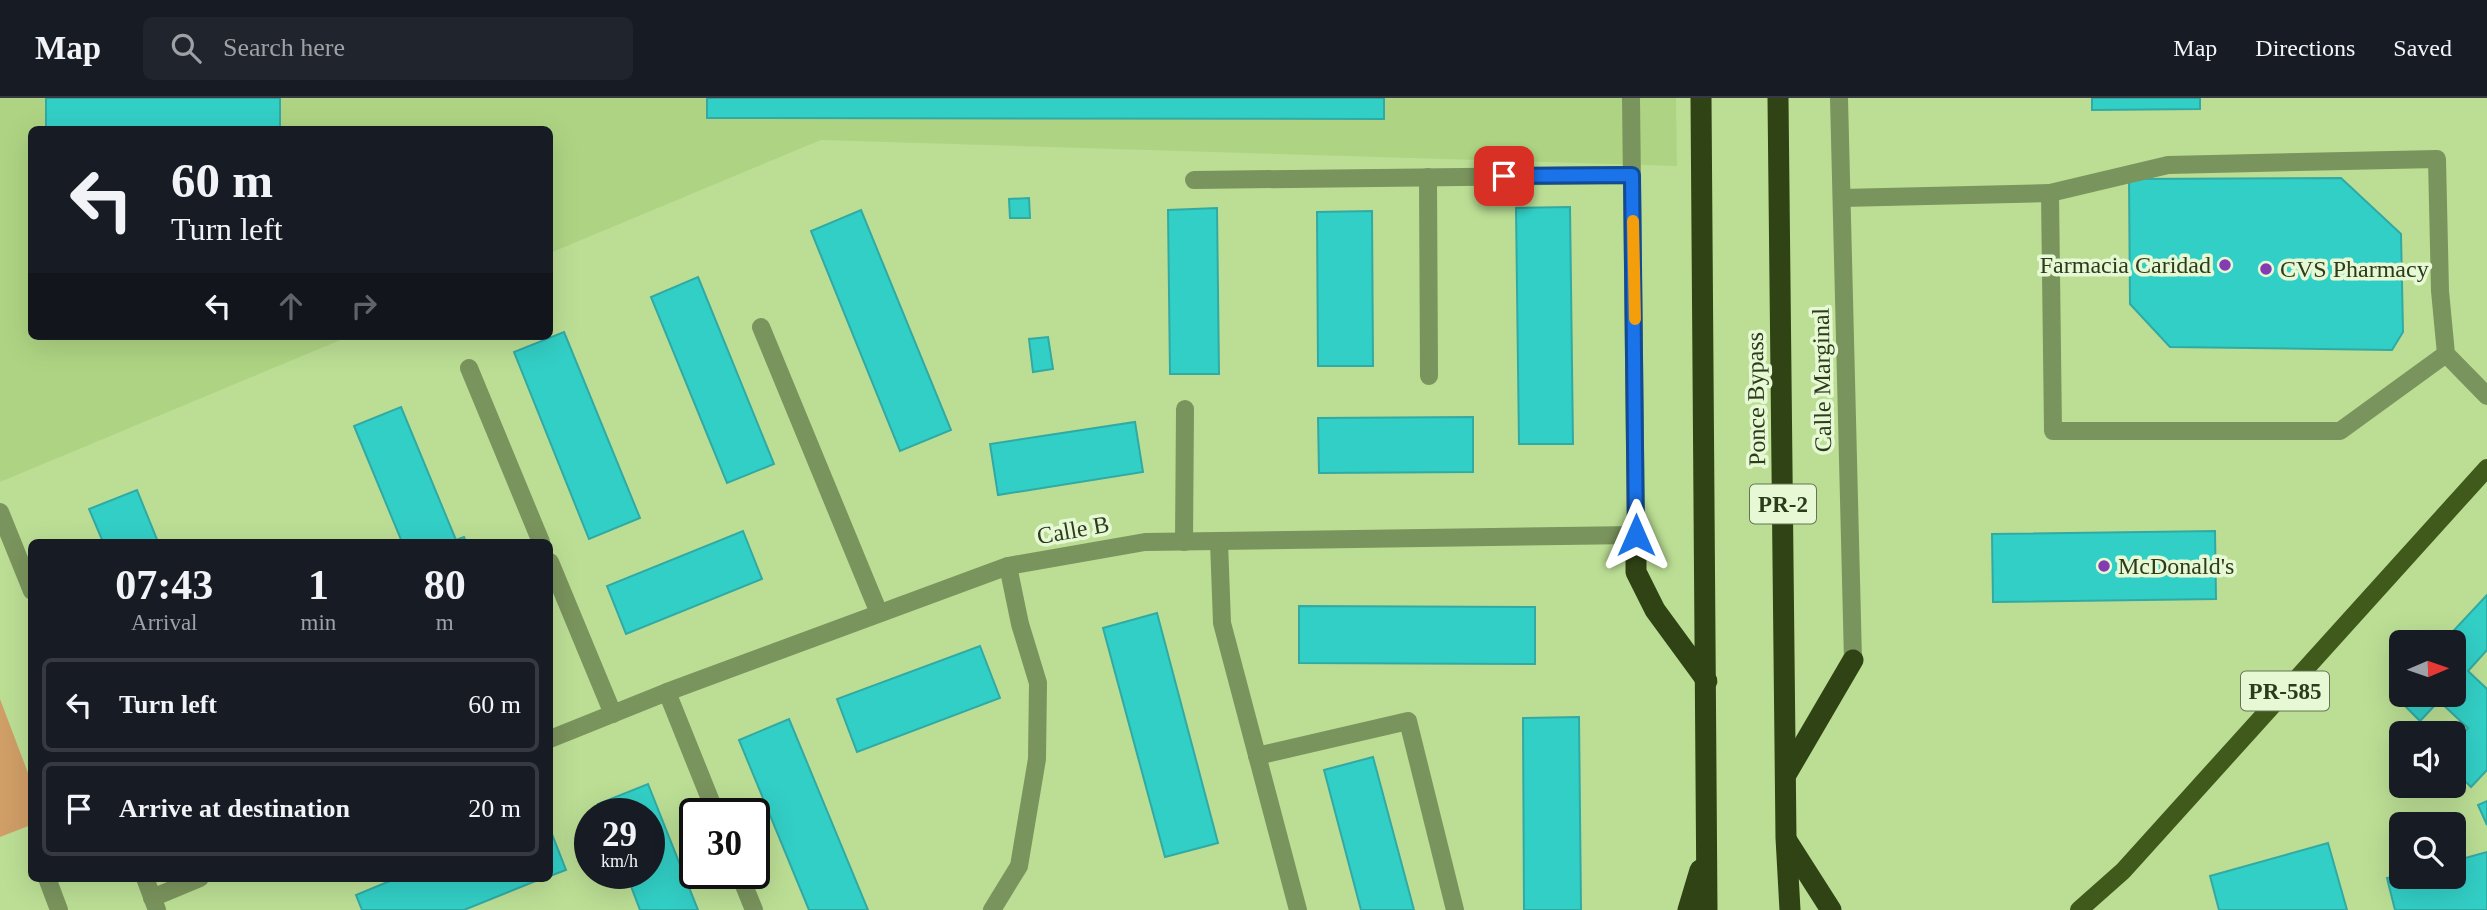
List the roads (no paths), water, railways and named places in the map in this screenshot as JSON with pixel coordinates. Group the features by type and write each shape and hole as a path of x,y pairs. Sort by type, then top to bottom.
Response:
{"highway":[{"path":"1701,98 1707,910"},
{"name":"Ponce Bypass","path":"1778,98 1786,838 1790,910"},
{"path":"1636,535 1636,572 1655,610 1707,681"},
{"path":"1786,775 1853,660"},
{"path":"1786,838 1831,910"},
{"path":"1688,910 1707,844"}],"main road":[{"name":"PR-585","path":"2079,910 2123,871 2487,468"}],"street":[{"path":"1631,98 1636,535"},
{"name":"Calle Marginal","path":"1839,98 1853,660"},
{"path":"1842,198 2050,193 2168,165 2437,159 2440,290 2446,354 2487,396"},
{"path":"1194,180 1632,175"},
{"path":"1428,177 1429,376"},
{"path":"2050,193 2053,431 2340,431 2446,354"},
{"path":"761,327 879,613"},
{"path":"469,368 540,539"},
{"path":"1184,542 1185,409"},
{"path":"0,512 28,581"},
{"name":"Calle B","path":"553,738 667,692 1008,566 1145,542 1636,535"},
{"path":"1219,542 1222,623 1298,910"},
{"path":"992,910 1019,866 1037,759 1038,683 1020,624 1008,566"},
{"path":"553,569 613,714"},
{"path":"667,692 710,798"},
{"path":"1257,756 1408,721 1455,910"},
{"path":"49,882 60,910"},
{"path":"146,882 154,904 193,882"},
{"path":"745,889 754,910"}],"place":[{"name":"Farmacia Caridad","path":"2225,265"},
{"name":"CVS Pharmacy","path":"2266,269"},
{"name":"McDonald's","path":"2104,566"}]}
